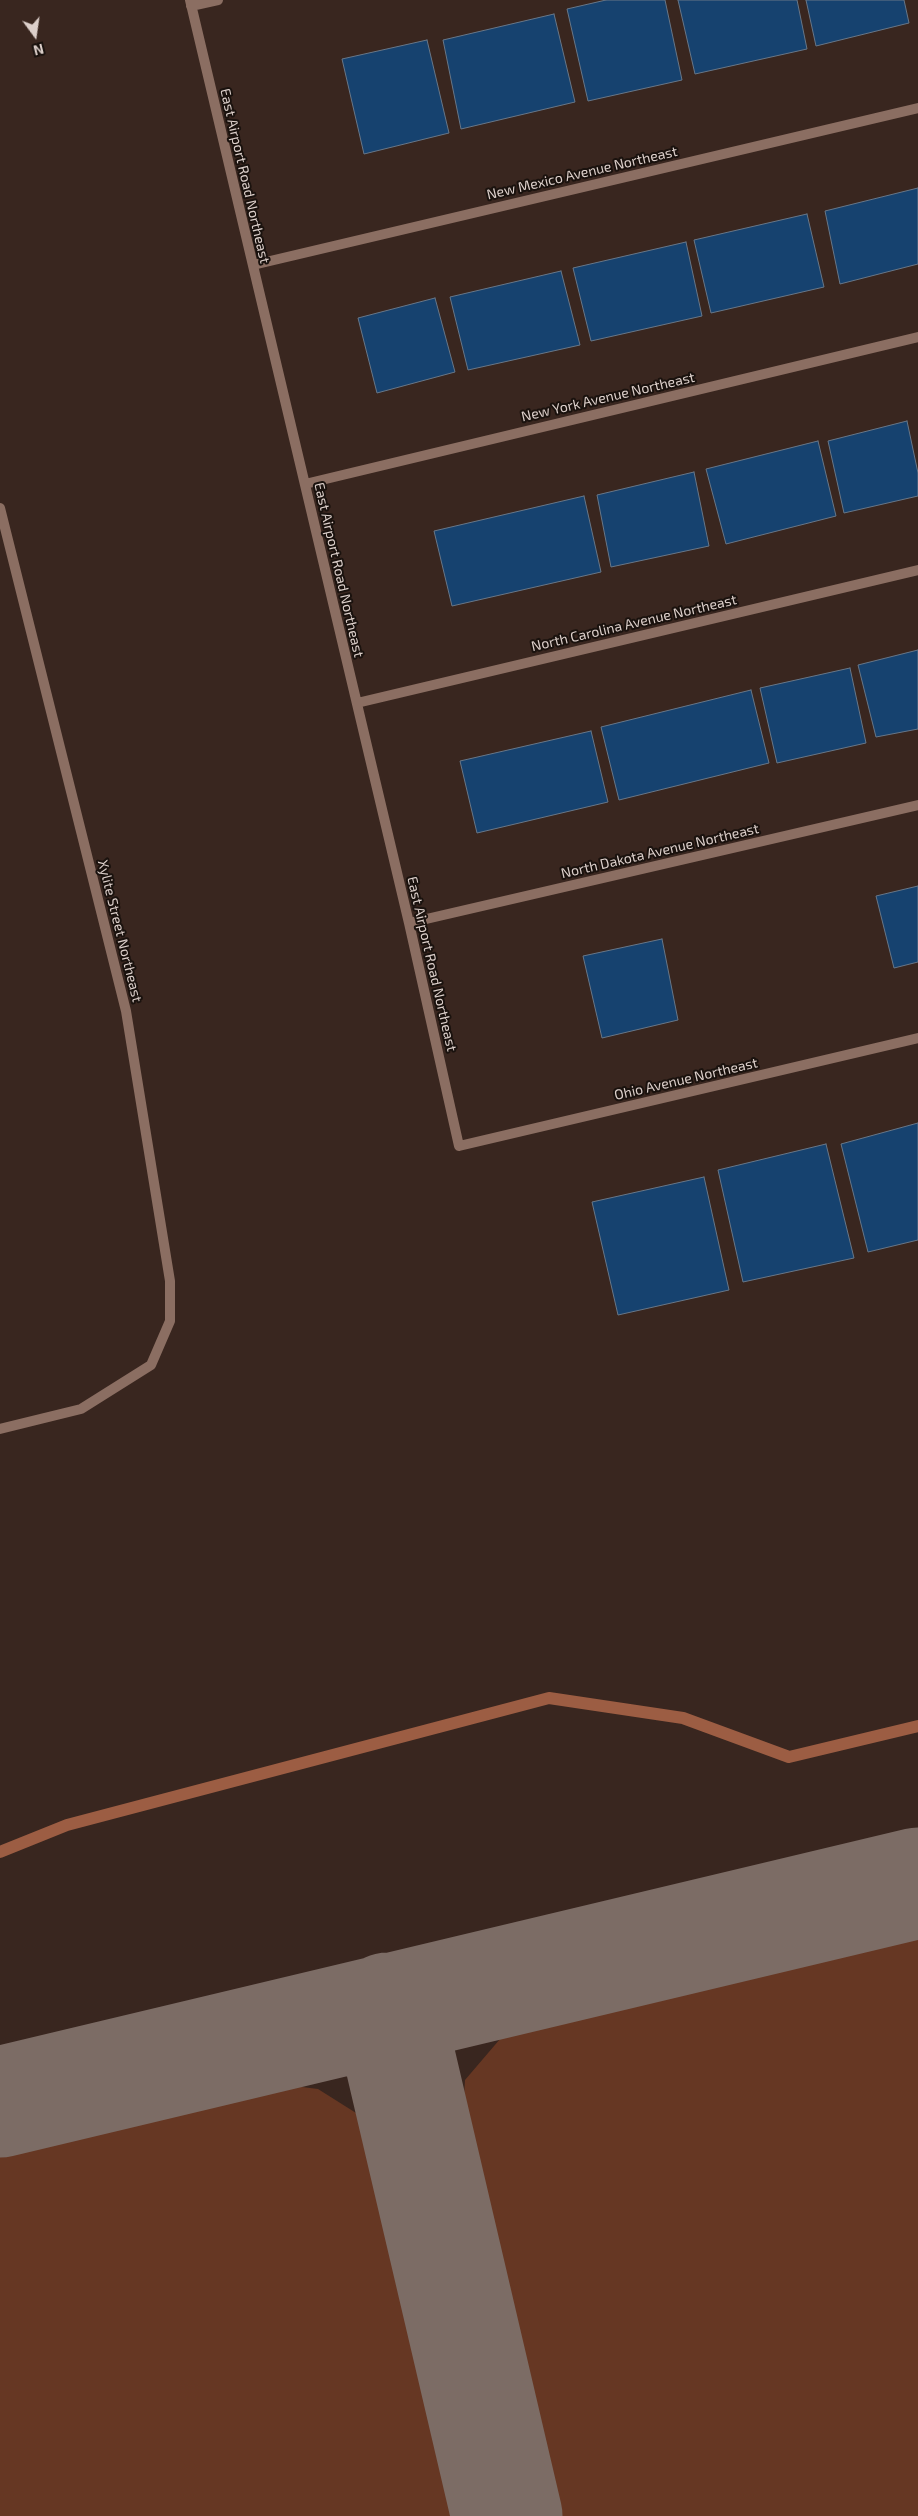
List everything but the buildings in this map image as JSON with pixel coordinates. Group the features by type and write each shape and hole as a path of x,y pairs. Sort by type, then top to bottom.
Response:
{"street":[{"path":"190,3 218,0"},
{"name":"East Airport Road Northeast","path":"190,3 409,923 459,1146"},
{"name":"New Mexico Avenue Northeast","path":"253,265 918,108"},
{"name":"New York Avenue Northeast","path":"305,484 918,337"},
{"name":"Xylite Street Northeast","path":"0,508 126,1011 170,1280 170,1321 151,1364 82,1409 0,1429"},
{"name":"North Carolina Avenue Northeast","path":"357,703 918,570"},
{"name":"North Dakota Avenue Northeast","path":"409,923 918,805"},
{"name":"Ohio Avenue Northeast","path":"459,1146 918,1038"}],"shaded area":[{"path":"918,1921 918,2516 554,2516 462,2132 465,2080 506,2032 551,2008"},
{"path":"254,2081 318,2089 364,2118 389,2165 471,2516 0,2516 0,2142"}],"waterway":[{"path":"0,1852 67,1825 549,1698 683,1718 789,1757 918,1726"}],"taxiway":[{"path":"0,2102 918,1883"},
{"path":"388,2008 507,2516"}]}
